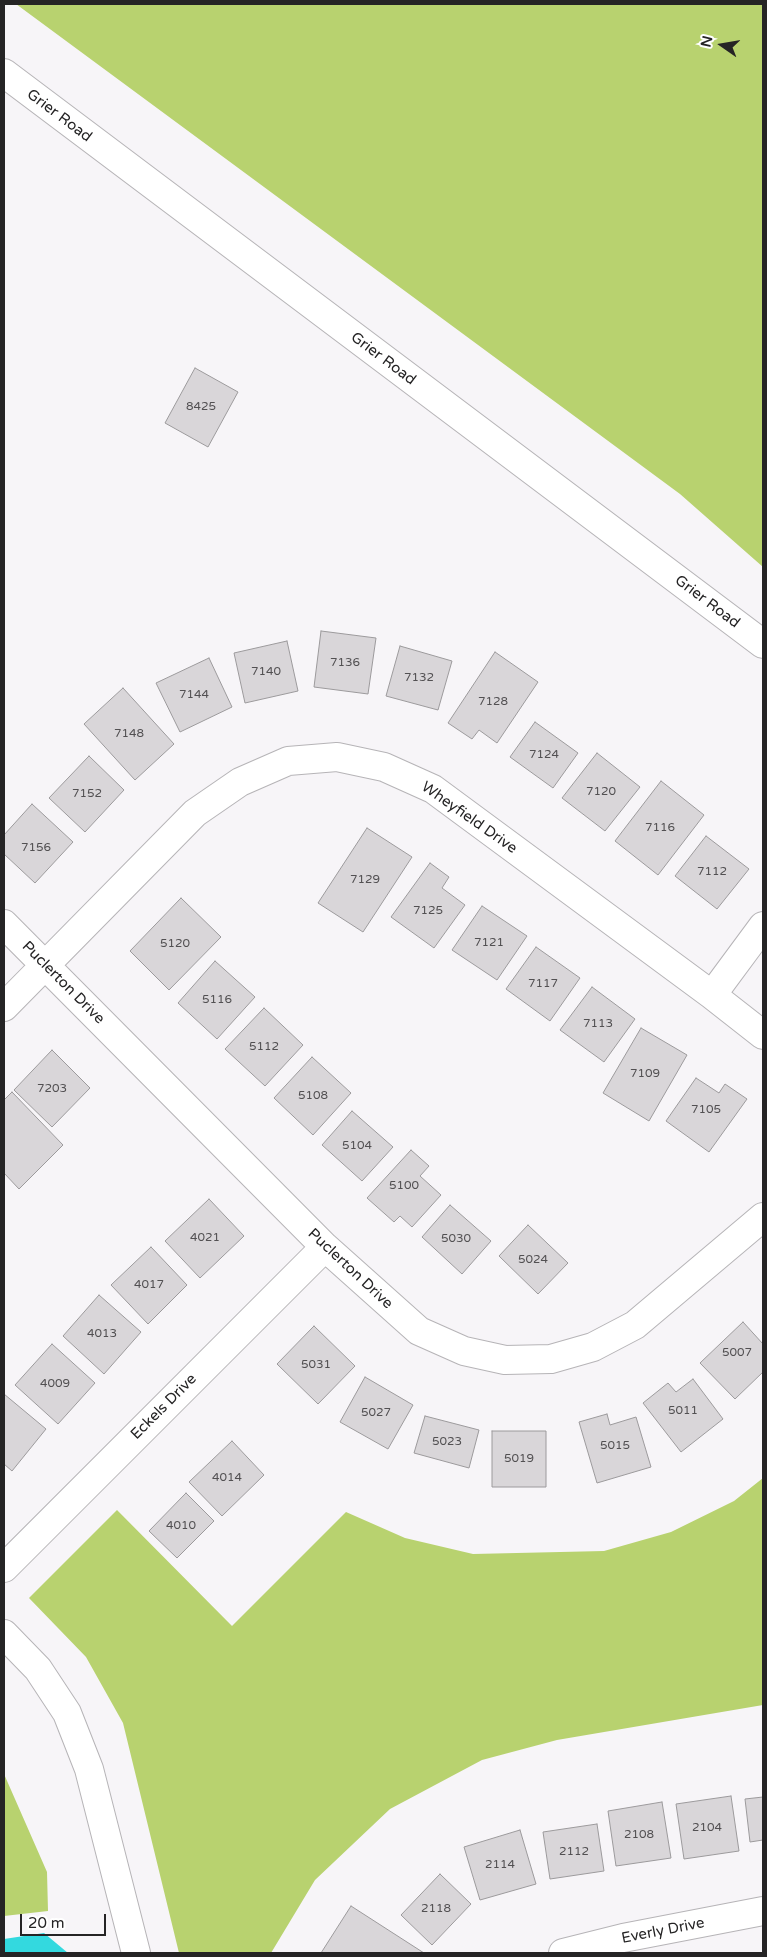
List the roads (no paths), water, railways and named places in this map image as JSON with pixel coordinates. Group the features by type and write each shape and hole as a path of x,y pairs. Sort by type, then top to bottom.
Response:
{"street":[{"name":"Grier Road","path":"4,73 763,644"},
{"name":"Wheyfield Drive","path":"4,1007 195,813 240,782 288,761 337,757 384,767 433,789 712,995 763,1035"},
{"name":"Puclerton Drive","path":"4,924 325,1247 419,1331 464,1351 505,1360 551,1359 593,1347 634,1325 763,1217"},
{"path":"712,995 763,926"},
{"name":"Eckels Drive","path":"4,1568 325,1247"},
{"path":"4,1634 38,1669 67,1713 89,1769 136,1953"},
{"name":"Everly Drive","path":"563,1953 623,1938 763,1911"}],"water":[{"path":"44,1933 68,1953 4,1953 4,1939"}]}
